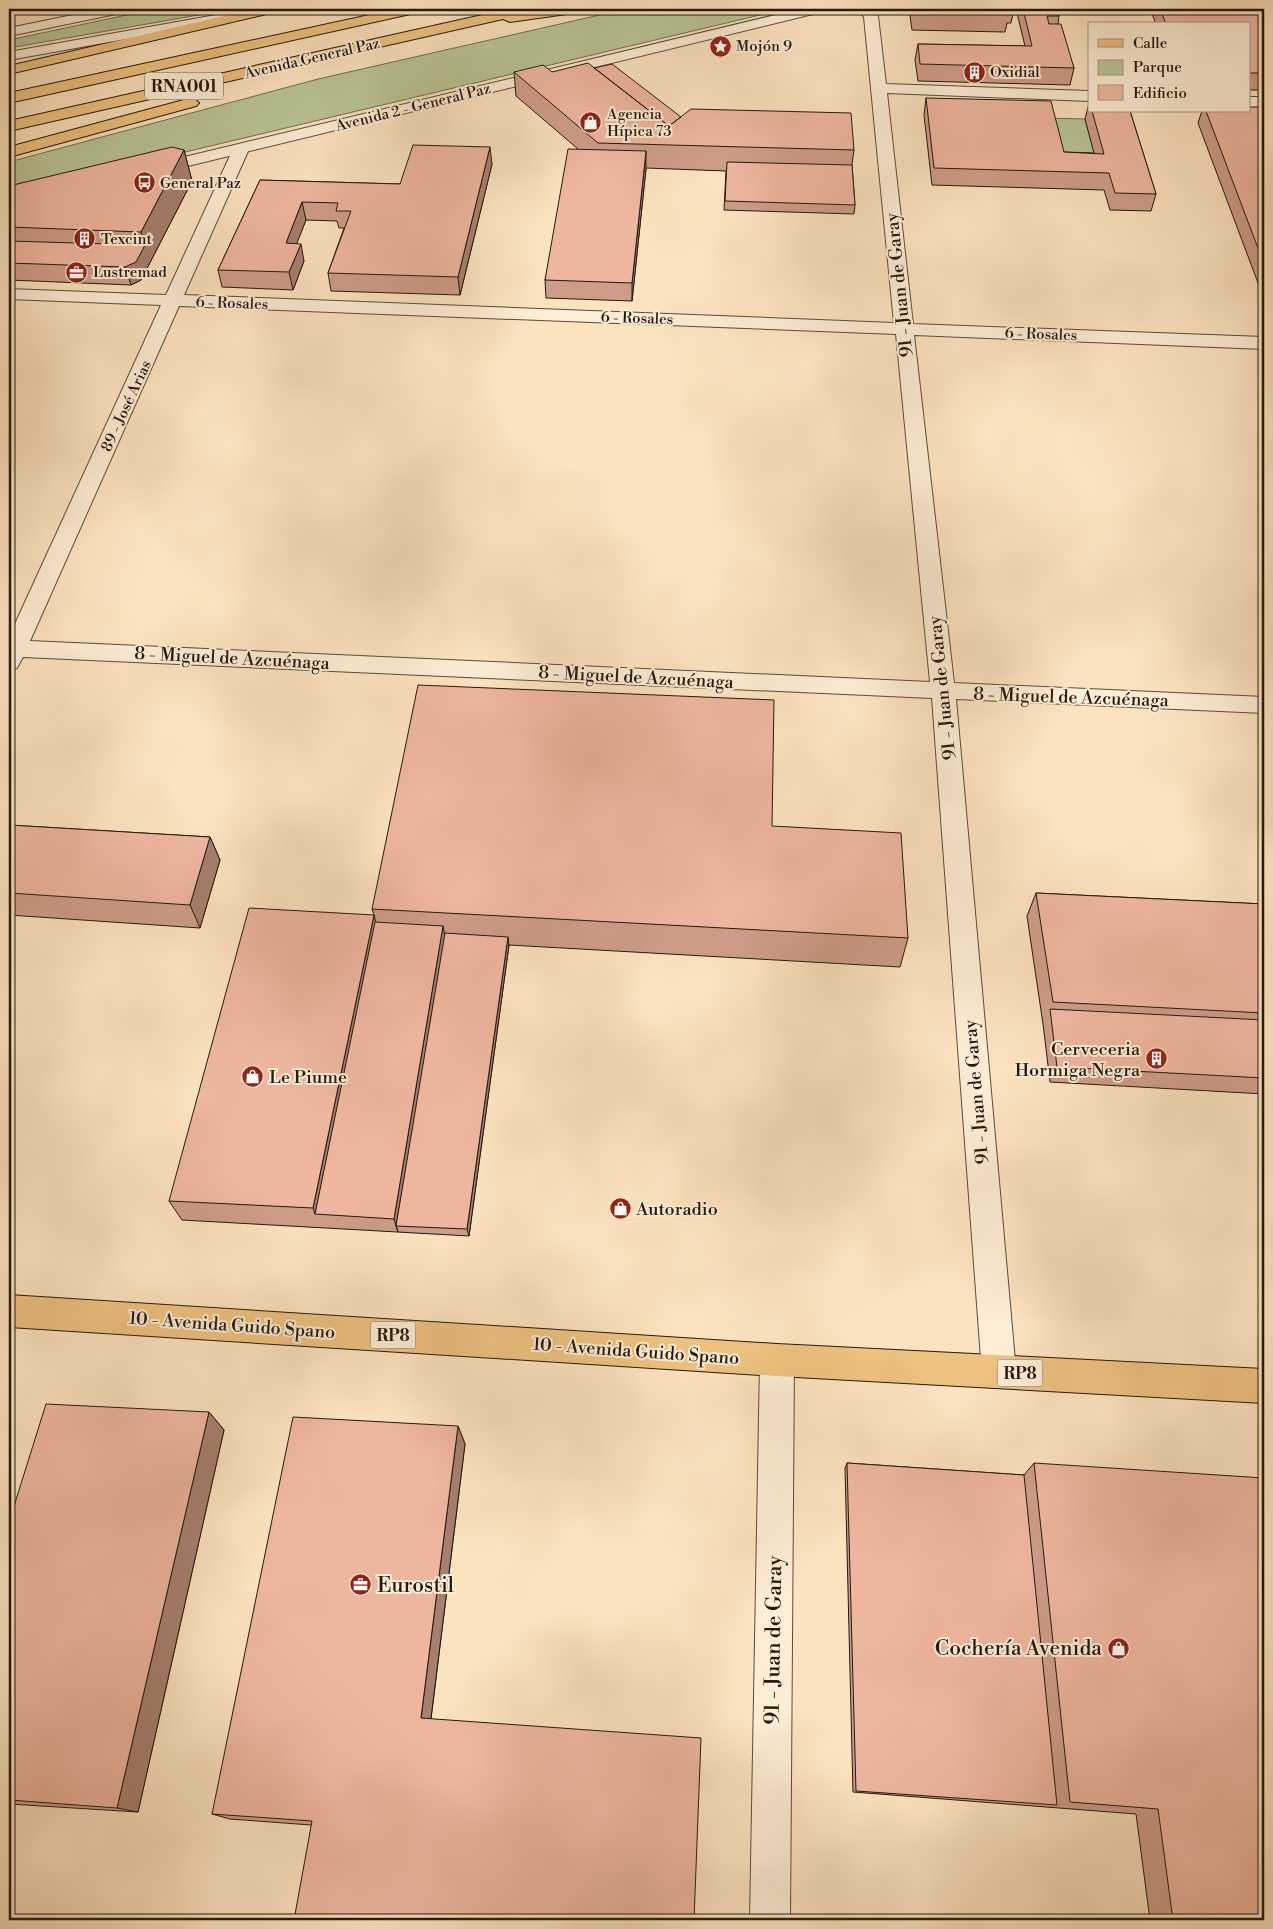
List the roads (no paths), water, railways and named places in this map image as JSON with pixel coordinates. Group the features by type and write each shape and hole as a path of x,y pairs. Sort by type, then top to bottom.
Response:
{"main road":[{"path":"9,70 269,9"},
{"name":"Avenida General Paz","path":"9,98 415,9"},
{"name":"Avenida General Paz","path":"9,126 527,9"},
{"path":"440,29 574,9"},
{"path":"243,89 360,47"},
{"path":"9,152 206,99"},
{"name":"10 - Avenida Guido Spano","path":"9,1311 777,1360 1264,1386"}],"street":[{"path":"9,32 121,9"},
{"path":"9,56 269,9"},
{"name":"Avenida 2 - General Paz","path":"132,175 818,9"},
{"name":"91 - Juan de Garay","path":"864,9 871,16 944,691 999,1372"},
{"path":"879,88 1088,96"},
{"path":"1250,102 1264,102"},
{"name":"89 - José Arias","path":"11,653 174,300 241,149"},
{"name":"6 - Rosales","path":"9,294 1264,343"},
{"name":"8 - Miguel de Azcuénaga","path":"11,653 1264,705"},
{"name":"91 - Juan de Garay","path":"770,1920 777,1360"}],"place":[{"name":"Mojón 9","path":"720,46"},
{"name":"Oxidial","path":"974,72"},
{"name":"Agencia Hípica 73","path":"591,123"},
{"name":"General Paz","path":"144,183"},
{"name":"Texcint","path":"85,239"},
{"name":"Lustremad","path":"77,272"},
{"name":"Cerveceria Hormiga Negra","path":"1156,1059"},
{"name":"Le Piume","path":"253,1077"},
{"name":"Autoradio","path":"620,1209"},
{"name":"Eurostil","path":"361,1585"},
{"name":"Cochería Avenida","path":"1118,1648"}]}
